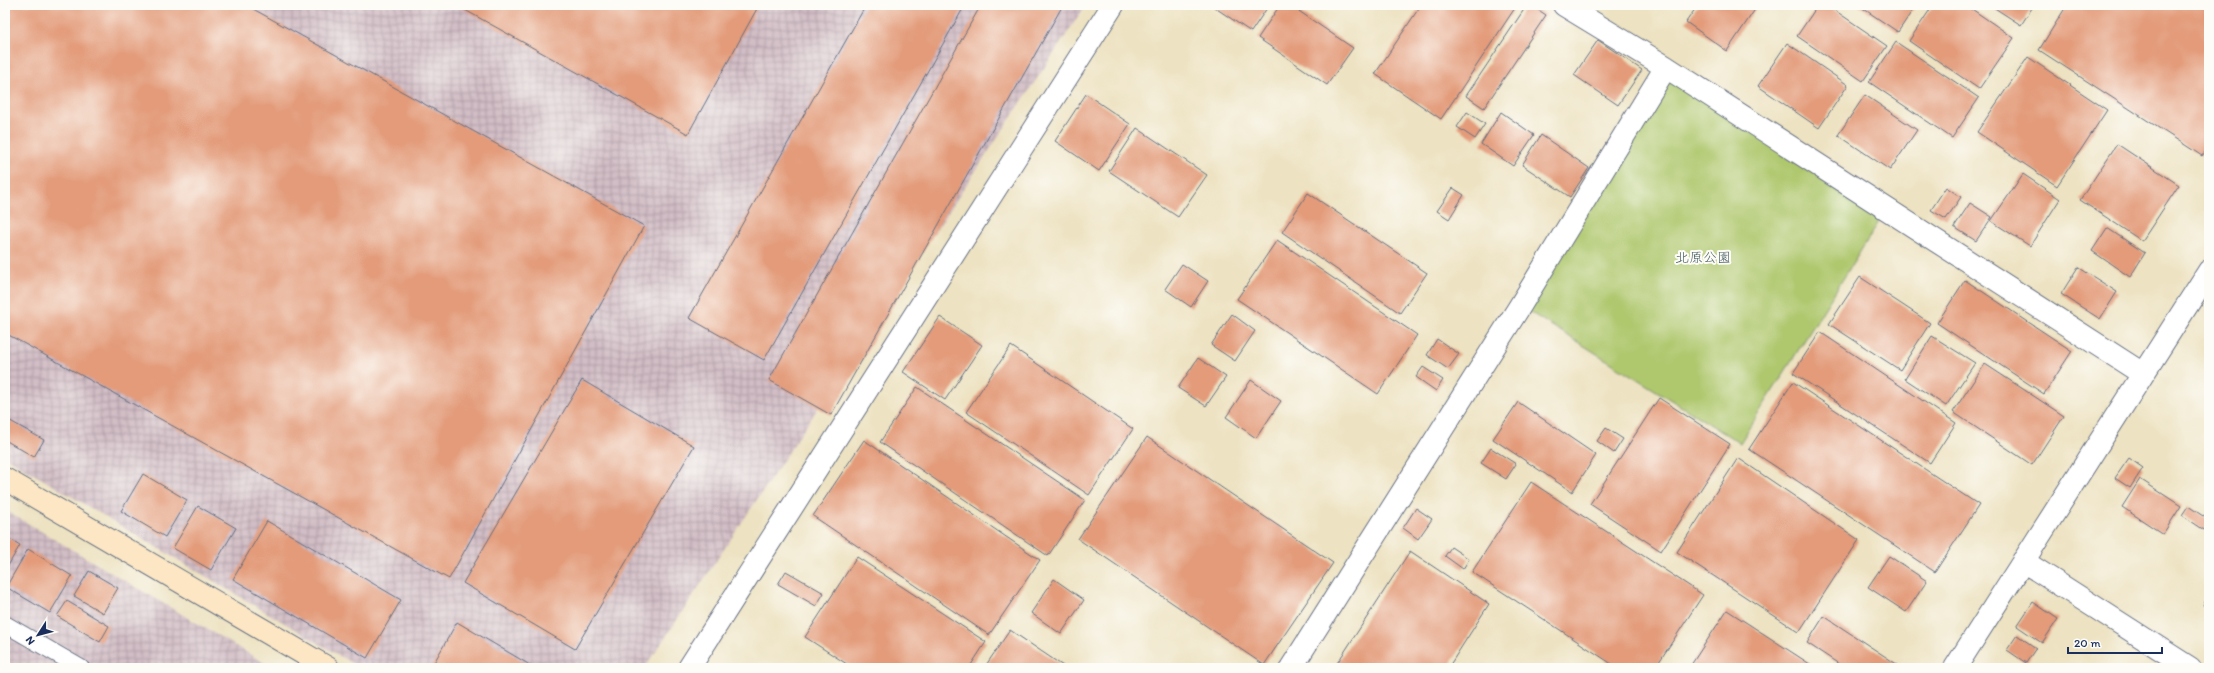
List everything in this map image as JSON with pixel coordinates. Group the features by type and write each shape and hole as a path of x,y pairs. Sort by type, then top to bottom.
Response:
{"street":[{"path":"689,668 1113,5"},
{"path":"1564,5 1666,67 2143,374"},
{"path":"1291,668 1520,306 1666,67"},
{"path":"1955,668 2209,271"},
{"path":"5,479 328,668"},
{"path":"2023,561 2190,668"}],"lane":[{"path":"5,624 81,668"}],"shaded area":[{"path":"5,5 1086,5 645,668 360,668 5,457"},
{"path":"5,510 273,668 5,668"}],"green space":[{"name":"北原公園","path":"1666,67 1887,209 1740,443 1520,306"}],"building":[{"path":"5,5 246,5 644,226 449,579 5,333"},
{"path":"456,5 759,5 688,134"},
{"path":"866,5 965,5 764,360 689,318"},
{"path":"981,5 1063,5 831,415 769,380"},
{"path":"1211,5 1269,5 1251,32"},
{"path":"1280,5 1290,5 1353,48 1327,85 1258,38"},
{"path":"1421,5 1517,5 1441,119 1375,74"},
{"path":"1527,5 1531,5 1546,15 1484,108 1466,96"},
{"path":"1698,5 1758,5 1727,51 1686,22"},
{"path":"1818,5 1827,5 1887,46 1863,81 1797,36"},
{"path":"1858,5 1916,5 1898,32"},
{"path":"1933,5 1966,5 2014,38 1979,89 1909,41"},
{"path":"1990,5 2034,5 2021,25"},
{"path":"2067,5 2209,5 2209,145 2202,156 2039,50"},
{"path":"1598,40 1642,70 1618,105 1574,75"},
{"path":"1896,42 1979,98 1952,138 1869,82"},
{"path":"1787,43 1848,85 1819,128 1758,86"},
{"path":"2028,57 2107,110 2057,186 1977,132"},
{"path":"1086,94 1130,124 1099,171 1055,141"},
{"path":"1865,95 1917,130 1890,170 1838,135"},
{"path":"1467,112 1485,124 1475,139 1457,127"},
{"path":"1501,112 1534,135 1513,166 1481,144"},
{"path":"1137,128 1207,175 1178,217 1109,171"},
{"path":"1541,135 1589,168 1570,197 1522,165"},
{"path":"2117,144 2179,185 2142,241 2080,200"},
{"path":"2023,174 2060,199 2030,246 1991,221"},
{"path":"1946,187 1961,197 1946,219 1931,210"},
{"path":"1453,188 1464,195 1449,219 1437,211"},
{"path":"1308,193 1427,273 1400,313 1282,232"},
{"path":"1970,203 1992,217 1976,241 1954,227"},
{"path":"2107,228 2145,253 2130,277 2092,251"},
{"path":"1277,240 1417,335 1378,394 1237,299"},
{"path":"1182,264 1208,281 1191,307 1165,289"},
{"path":"2078,267 2117,292 2100,319 2061,294"},
{"path":"1860,277 1930,323 1900,370 1829,324"},
{"path":"1965,280 2072,351 2044,394 1937,323"},
{"path":"1232,314 1255,331 1235,361 1211,345"},
{"path":"940,317 982,345 945,400 903,372"},
{"path":"1820,332 1956,423 1930,463 1793,373"},
{"path":"1932,336 1975,363 1946,406 1905,379"},
{"path":"1437,339 1459,354 1448,369 1427,355"},
{"path":"1011,346 1133,429 1089,495 966,412"},
{"path":"1198,358 1226,377 1206,406 1178,388"},
{"path":"1985,364 2064,416 2032,465 1953,412"},
{"path":"1423,367 1443,380 1436,391 1416,377"},
{"path":"582,380 694,446 575,649 463,583"},
{"path":"1251,380 1281,401 1256,438 1226,417"},
{"path":"1793,382 1979,505 1935,572 1749,449"},
{"path":"917,387 1085,500 1048,556 880,442"},
{"path":"1659,398 1730,444 1661,551 1590,504"},
{"path":"1518,402 1596,455 1572,492 1493,439"},
{"path":"5,418 44,440 34,457 5,440"},
{"path":"1606,428 1623,439 1614,453 1597,441"},
{"path":"1147,437 1333,563 1264,665 1078,539"},
{"path":"864,440 1040,560 989,635 813,516"},
{"path":"1491,448 1516,464 1506,479 1481,463"},
{"path":"1738,458 1859,540 1799,632 1677,552"},
{"path":"2129,458 2143,468 2130,488 2115,478"},
{"path":"143,474 187,500 165,537 121,511"},
{"path":"2140,479 2181,506 2163,534 2122,507"},
{"path":"1531,482 1703,595 1655,668 1618,668 1472,572"},
{"path":"198,506 236,528 211,570 173,548"},
{"path":"2188,506 2209,520 2204,530 2182,515"},
{"path":"1416,508 1432,519 1418,539 1403,528"},
{"path":"267,521 401,600 367,658 233,579"},
{"path":"5,536 20,545 5,571"},
{"path":"1451,547 1469,559 1463,569 1445,556"},
{"path":"28,549 72,576 50,613 6,587"},
{"path":"1410,551 1489,604 1448,668 1334,668"},
{"path":"1889,556 1927,581 1906,612 1868,587"},
{"path":"857,557 986,642 969,668 853,668 805,637"},
{"path":"89,571 118,588 103,613 74,596"},
{"path":"786,571 824,593 816,606 778,584"},
{"path":"1054,579 1084,600 1061,634 1031,613"},
{"path":"2209,595 2209,609 2203,605"},
{"path":"67,601 109,626 100,642 57,616"},
{"path":"2033,602 2058,619 2042,643 2017,626"},
{"path":"1727,610 1816,668 1689,668"},
{"path":"1824,616 1898,665 1895,668 1845,668 1807,643"},
{"path":"457,622 535,668 431,668"},
{"path":"1010,630 1066,668 984,668"},
{"path":"2017,635 2036,648 2026,663 2007,650"}]}
